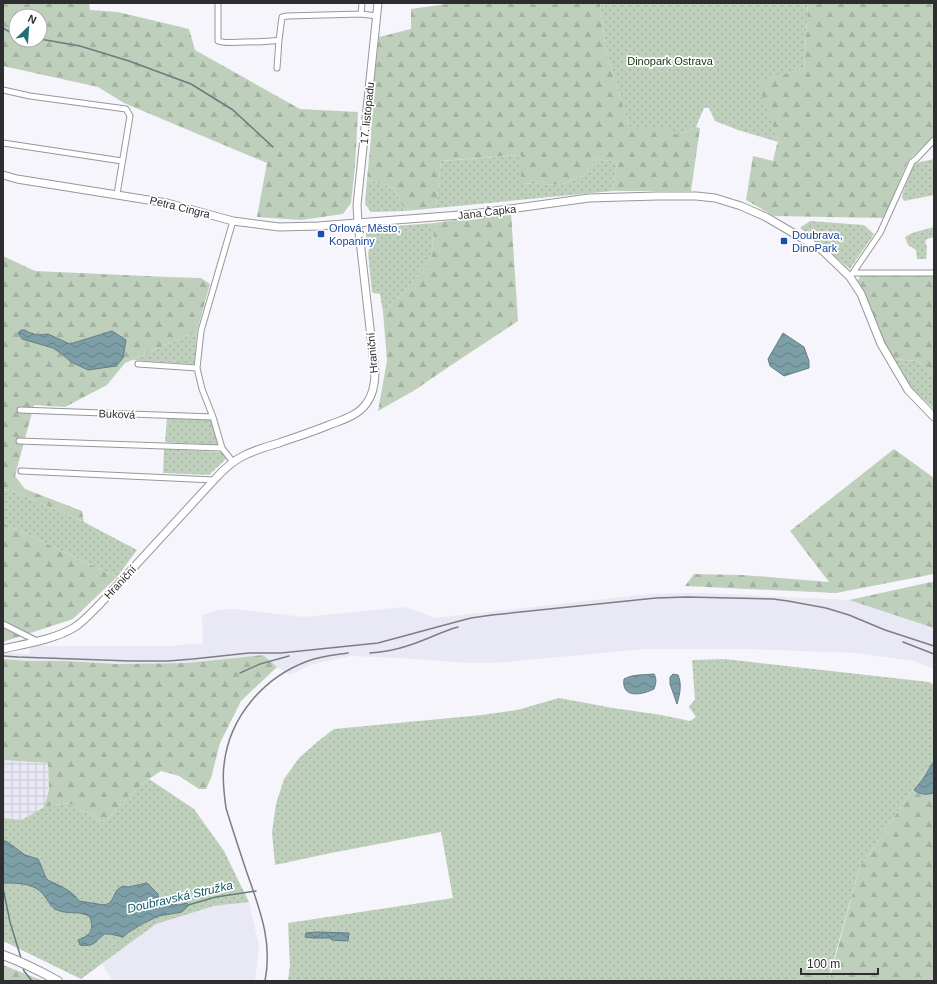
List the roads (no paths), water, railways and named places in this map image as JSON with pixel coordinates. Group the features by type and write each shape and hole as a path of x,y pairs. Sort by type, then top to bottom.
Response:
{"main road":[{"path":"3,955 40,971 58,981"}],"street":[{"path":"218,3 218,41 235,42 279,40"},
{"path":"361,14 362,3"},
{"name":"17. listopadu","path":"358,223 357,205 378,3"},
{"path":"277,68 282,17 361,14 377,16"},
{"path":"3,90 30,96 126,110 130,116 117,194"},
{"path":"852,275 880,233 912,162 934,140"},
{"path":"3,143 122,161"},
{"name":"Petra Cingra","path":"3,175 17,179 167,203 233,221 279,227 358,223"},
{"name":"Jana Čapka","path":"358,223 473,214 589,198 696,196 715,198 741,206 766,217 822,250 852,275 881,344 908,390 934,417"},
{"path":"233,221 201,332 197,368 202,389 213,417 222,448 233,462"},
{"name":"Hraniční","path":"3,649 54,637 78,625 89,616 214,480 233,462 245,455 347,418 362,409 370,398 374,386 375,372 358,223"},
{"path":"852,275 934,272"},
{"path":"138,364 197,368"},
{"name":"Buková","path":"20,410 213,417"},
{"path":"18,441 222,448"},
{"path":"21,471 214,480"},
{"path":"3,624 37,641"}],"water":[{"path":"21,330 37,335 48,334 70,344 112,331 126,340 123,358 116,366 88,370 71,362 53,348 22,339 18,333"},
{"path":"783,333 804,347 809,361 809,368 784,376 770,366 768,359"},
{"path":"654,674 656,682 654,689 638,694 629,693 626,690 624,679 627,677"},
{"path":"673,674 678,675 680,682 680,693 677,704 670,684 670,677"},
{"path":"934,761 934,793 924,794 917,792 914,790"},
{"path":"3,841 6,841 25,855 38,859 46,878 69,891 79,901 104,905 110,903 116,891 123,886 128,887 147,883 158,894 159,906 187,903 189,905 182,912 159,916 142,924 123,937 104,934 94,944 80,945 78,940 90,932 92,925 90,917 83,914 55,909 39,890 30,886 3,883"},
{"path":"306,933 349,933 348,941 332,940 330,938 305,937"}],"waterway":[{"path":"3,28 8,31"},
{"path":"48,40 80,46 129,61 191,84 233,110 273,147"},
{"path":"3,888 10,922 21,958"},
{"name":"Doubravská Stružka","path":"188,905 216,897 256,891"},
{"path":"23,967 24,971 32,981"}],"railway":[{"path":"3,656 168,661 249,653 281,653 378,643 471,618 492,615 656,598 687,597 773,599 826,608 934,646"},
{"path":"370,653 389,651 413,644 458,627"},
{"path":"903,642 934,654"},
{"path":"265,981 267,952 263,924 256,898 226,808 223,776 227,747 241,715 263,688 277,677 292,668 313,659 348,653"},
{"path":"240,673 260,664 289,656"}],"place":[{"name":"Orlová, Město, Kopaniny","path":"321,234"},
{"name":"Doubrava, DinoPark","path":"784,241"}],"park label":[{"name":"Dinopark Ostrava","path":"670,61"}]}
